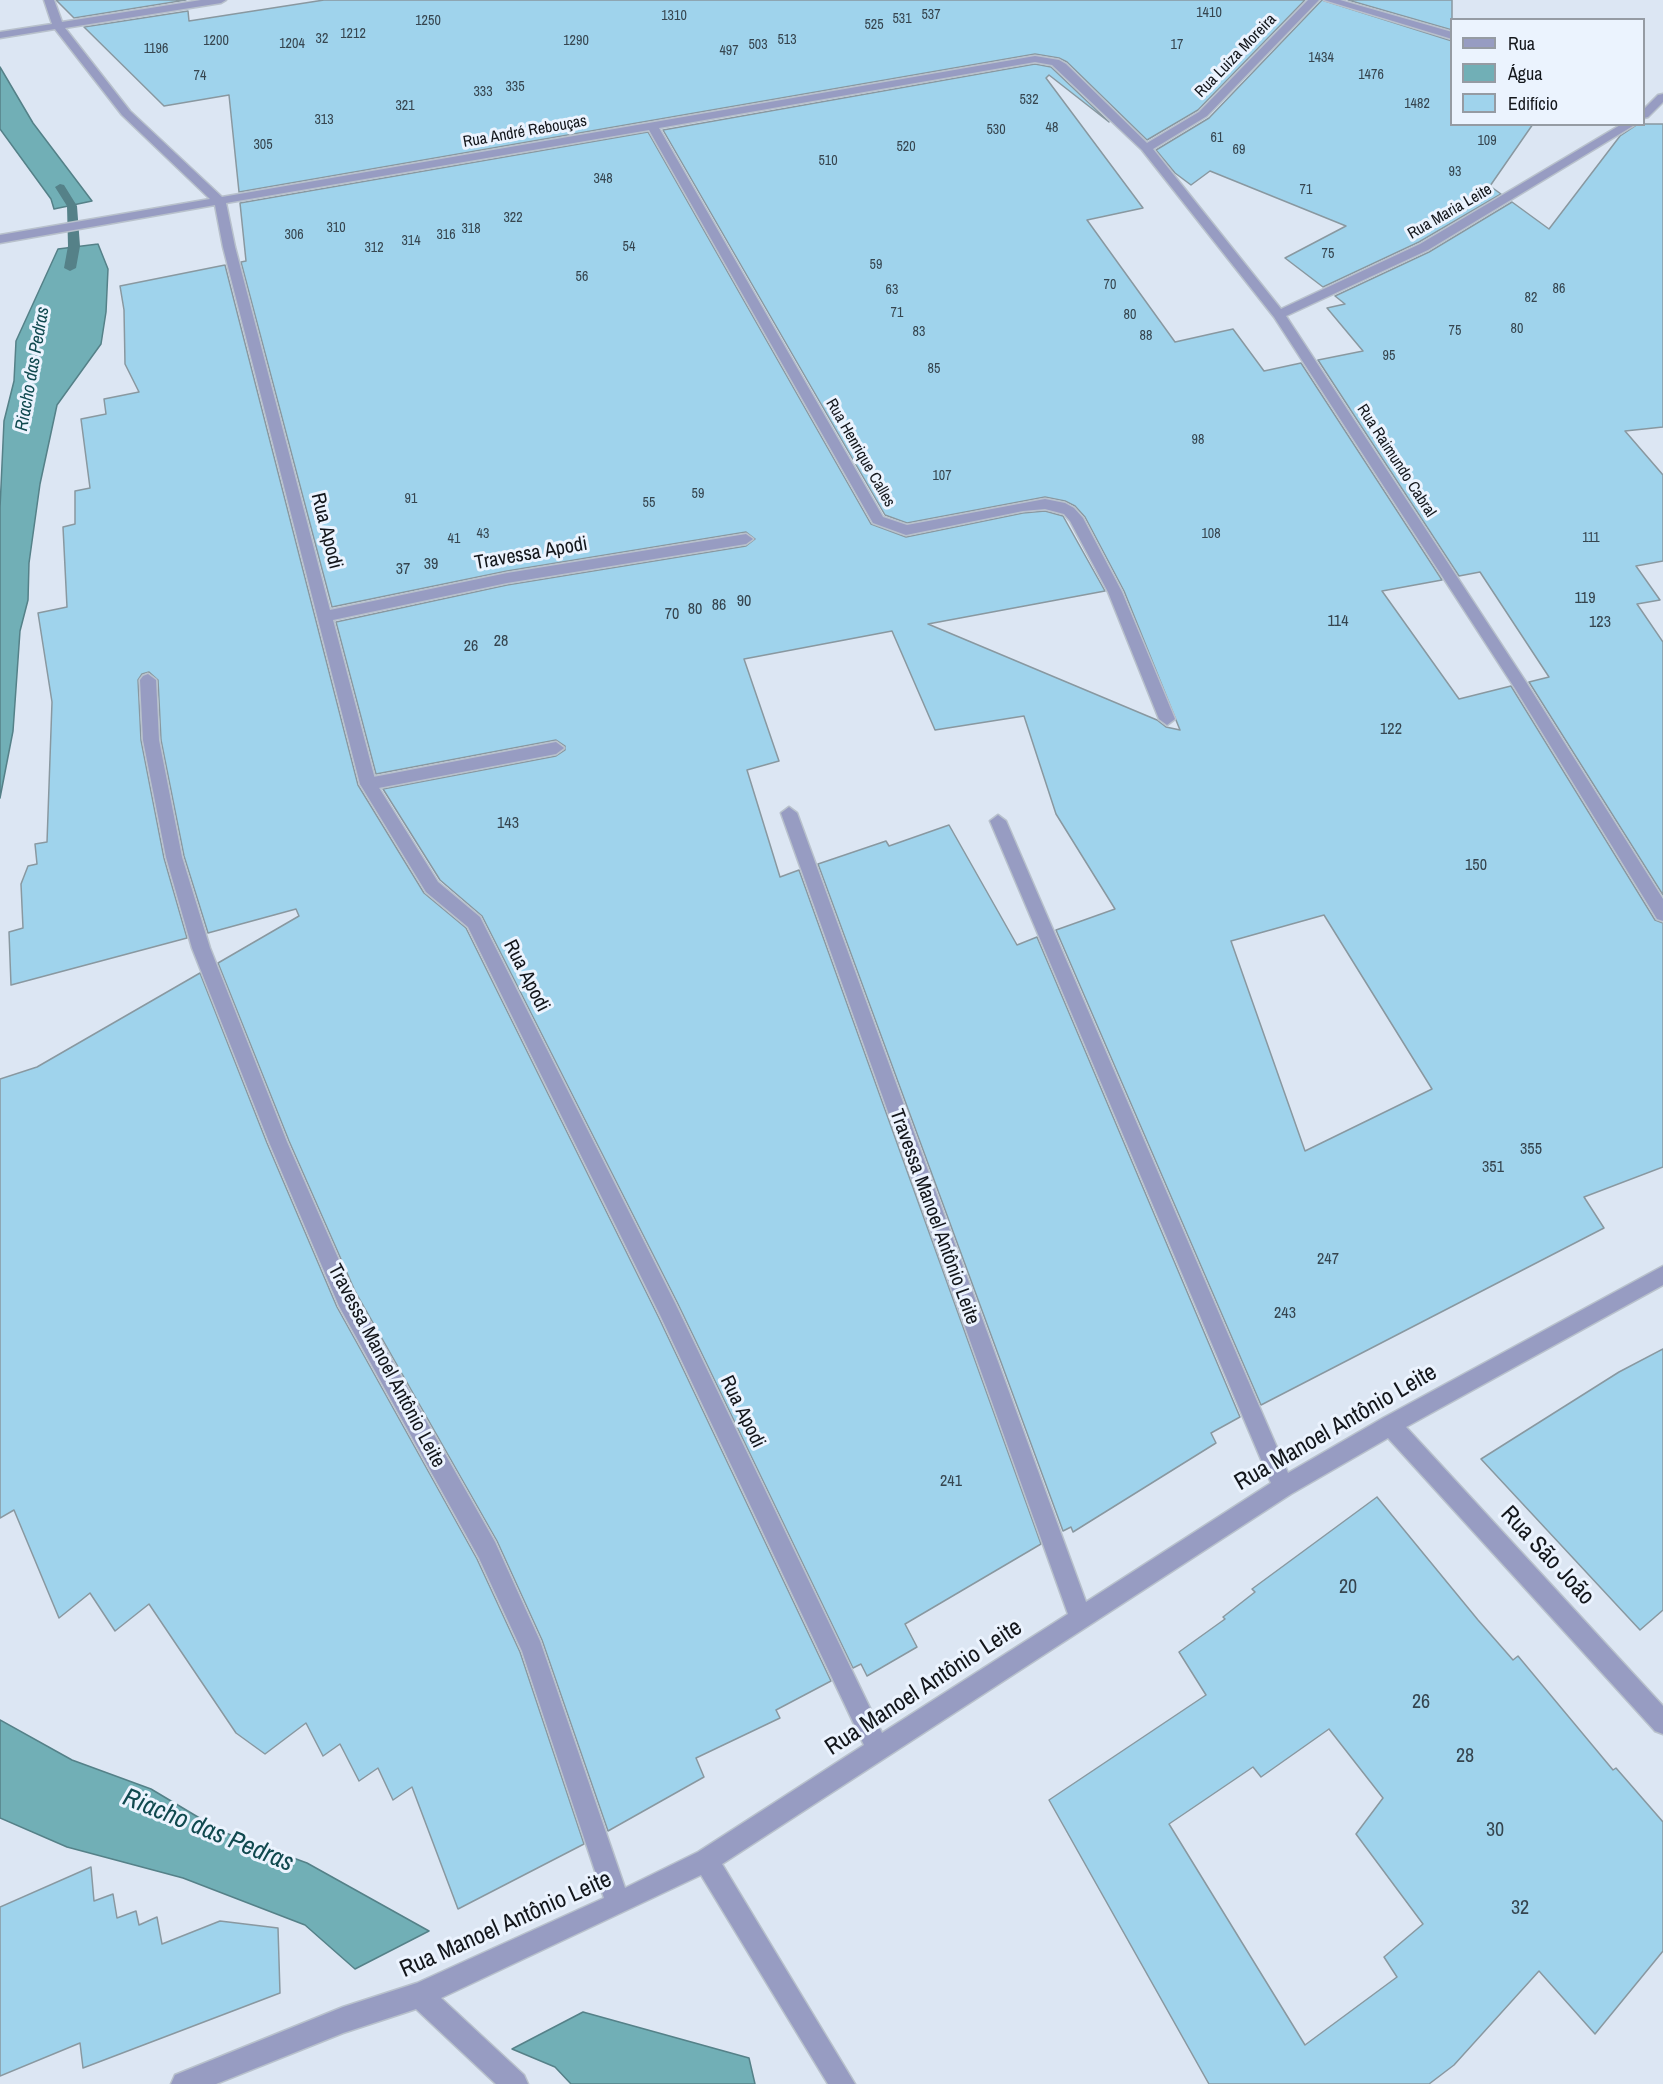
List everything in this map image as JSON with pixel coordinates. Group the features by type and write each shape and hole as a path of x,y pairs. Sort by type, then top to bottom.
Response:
{"street":[{"path":"49,0 58,26 126,112 220,202"},
{"path":"0,35 221,0"},
{"name":"Rua Luiza Moreira","path":"1146,148 1203,114 1314,0"},
{"path":"1329,0 1450,35"},
{"name":"Rua André Rebouças","path":"0,239 1035,59 1054,62"},
{"name":"Rua Raimundo Cabral","path":"1054,62 1062,66 1146,148 1279,315 1521,686 1663,914"},
{"path":"1645,114 1659,96"},
{"name":"Rua Maria Leite","path":"1279,315 1424,247 1628,126"},
{"name":"Rua Henrique Calles","path":"652,127 878,520 906,530 1023,506 1045,504 1060,506 1069,511 1076,518 1116,592 1167,718"},
{"name":"Rua Apodi","path":"220,202 229,247 368,784 432,887 474,922 668,1310 878,1750"},
{"name":"Travessa Apodi","path":"324,617 507,578 746,539"},
{"name":"Travessa Manoel Antônio Leite","path":"148,680 153,752 174,857 201,948 278,1142 346,1299 488,1550 532,1649 618,1904"},
{"path":"368,784 556,748"},
{"name":"Travessa Manoel Antônio Leite","path":"789,813 1081,1619"},
{"path":"998,821 1284,1487"},
{"name":"Rua Manoel Antônio Leite","path":"184,2084 343,2020 420,1995 618,1904 706,1860 1284,1487 1390,1425 1663,1275"},
{"name":"Rua São João","path":"1390,1425 1663,1723"},
{"path":"706,1860 842,2084"},
{"path":"420,1995 515,2084"}],"water":[{"path":"0,67 33,123 92,201 54,209 51,199 0,129"},
{"path":"98,244 108,269 106,312 101,344 57,405 40,484 29,563 28,600 20,631 13,731 0,798 0,508 4,421 14,381 16,341 58,249"},
{"path":"0,1720 72,1760 151,1789 223,1832 307,1863 429,1931 355,1969 305,1925 183,1878 67,1847 0,1818"},
{"path":"583,2012 749,2058 755,2084 571,2084 555,2067 512,2049"}],"building":[{"path":"56,0 186,0 74,18"},
{"path":"324,0 1305,0 1198,110 1147,140 1067,62 1059,58 1035,54 239,192 229,95 164,106 84,27 188,11 189,21"},
{"path":"1322,0 1450,40 1450,126 1532,126 1490,186 1501,194 1419,242 1323,287 1285,258 1346,226 1210,171 1191,185 1175,173 1156,150 1209,118"},
{"path":"1348,0 1452,0 1450,29"},
{"path":"1035,64 1051,67 1109,122 1049,75 1046,78 1143,208 1087,220 1175,342 1233,329 1264,371 1301,363 1442,580 1382,591 1459,699 1511,686 1655,920 1663,923 1663,1167 1584,1197 1604,1228 1261,1405 1056,930 1115,909 1056,814 1024,716 935,730 892,631 744,659 779,761 747,770 780,877 799,870 1041,1544 905,1624 917,1647 867,1676 861,1664 853,1668 677,1302 482,916 440,880 383,789 556,756 565,750 565,746 556,740 376,774 336,622 507,585 746,546 755,539 746,532 507,571 332,607 241,262 246,261 240,203 648,132 871,524 906,537 1023,513 1045,511 1063,516 1105,591 928,624 1157,720 1166,727 1180,730 1124,591 1085,517 1075,506 1065,501 1045,497 907,523 885,515 663,130","holes":["1324,915 1432,1089 1305,1151 1231,941"]},
{"path":"1663,124 1663,427 1625,431 1663,475 1663,561 1636,566 1660,600 1637,604 1663,642 1663,895 1529,682 1549,677 1480,572 1459,576 1318,360 1363,351 1327,308 1345,304 1335,296 1429,252 1512,202 1549,229 1620,136 1635,126"},
{"path":"225,265 358,785 424,893 466,928 659,1318 831,1681 776,1710 780,1718 696,1758 704,1777 608,1831 542,1640 497,1541 355,1291 289,1141 218,963 299,916 296,909 208,933 184,856 161,740 158,680 149,672 142,674 138,680 141,740 164,858 187,938 11,985 9,932 23,928 21,884 28,866 37,864 35,844 47,842 52,702 38,613 67,607 63,527 75,524 75,491 90,488 81,419 106,414 104,399 139,392 125,364 124,310 120,286"},
{"path":"949,825 1017,945 1037,937 1240,1417 1211,1433 1216,1443 1073,1532 1071,1527 1063,1531 818,864 886,841 889,846"},
{"path":"200,973 267,1143 337,1307 477,1559 520,1652 584,1844 458,1909 412,1787 393,1800 378,1768 359,1781 340,1744 323,1756 306,1723 265,1754 236,1733 149,1604 115,1631 90,1593 59,1618 14,1510 0,1518 0,1079 37,1067"},
{"path":"1663,1349 1663,1610 1640,1630 1481,1459 1619,1372"},
{"path":"1377,1497 1513,1660 1518,1656 1613,1770 1616,1768 1663,1822 1663,1951 1595,2034 1539,1971 1454,2065 1429,2084 1209,2084 1049,1800 1206,1695 1179,1652 1225,1619 1223,1617 1255,1592 1252,1589","holes":["1329,1729 1383,1798 1356,1834 1423,1924 1384,1957 1397,1977 1305,2045 1169,1824 1253,1767 1261,1777"]},
{"path":"91,1867 94,1901 113,1894 117,1918 136,1911 139,1925 157,1917 162,1944 220,1921 278,1928 280,1993 83,2068 80,2043 0,2076 0,1907"}],"waterway":[{"name":"Riacho das Pedras","path":"60,187 72,206 74,246 70,268"}]}
